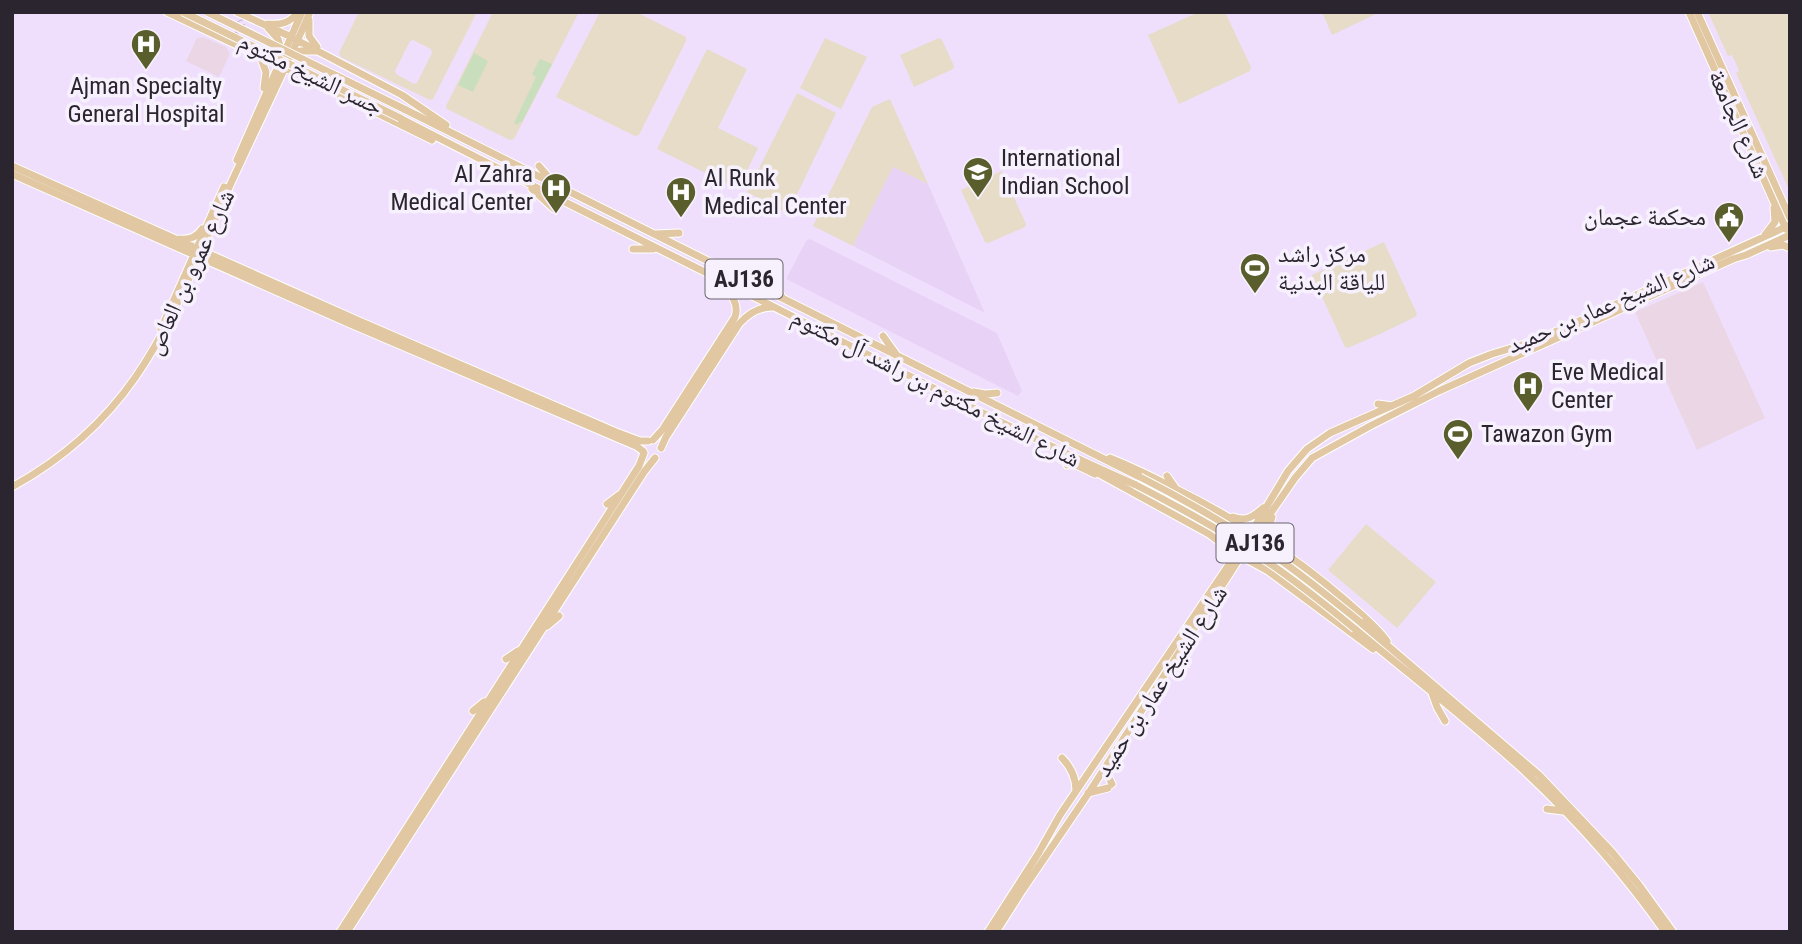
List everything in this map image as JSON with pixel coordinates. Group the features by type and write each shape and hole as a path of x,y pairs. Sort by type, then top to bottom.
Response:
{"main road":[{"path":"167,12 199,30 232,37"},
{"name":"جسر الشيخ مكتوم","path":"183,12 400,118"},
{"name":"جسر الشيخ مكتوم","path":"207,12 404,109"},
{"path":"231,12 296,38 407,98 463,138"},
{"path":"263,23 285,23 305,12 309,36 323,53"},
{"name":"شارع عمرو بن العاص","path":"198,253 208,238 305,12"},
{"name":"شارع الجامعة","path":"1689,12 1731,114 1789,229"},
{"name":"شارع الجامعة","path":"1698,12 1751,125 1779,193 1789,229"},
{"path":"263,23 276,37 285,57 304,77"},
{"path":"217,35 235,47 259,56 285,57 301,51 323,53"},
{"path":"1714,48 1715,37"},
{"path":"295,69 294,57 301,51"},
{"path":"259,56 285,57 304,77"},
{"path":"259,56 267,76 265,102"},
{"path":"340,70 355,71"},
{"path":"1710,74 1720,82"},
{"path":"265,102 273,98 287,77 304,77 420,135 475,157"},
{"name":"شارع عمرو بن العاص","path":"12,485 61,452 96,421 138,369 158,336 191,268 214,210 265,102"},
{"name":"شارع الشيخ مكتوم بن راشد آل مكتوم","path":"404,109 1191,504 1252,541 1303,577 1358,625"},
{"name":"شارع الشيخ مكتوم بن راشد آل مكتوم","path":"400,118 1019,432 1136,485 1209,524 1358,625"},
{"path":"1767,165 1769,155"},
{"path":"1733,259 1789,229 1762,167 1756,160"},
{"path":"12,166 179,239 191,238 199,233 214,210"},
{"path":"539,166 554,183"},
{"path":"12,174 175,247 198,253"},
{"path":"527,183 554,209"},
{"path":"1779,193 1790,209"},
{"path":"1763,237 1774,222 1773,200"},
{"name":"شارع الشيخ عمار بن حميد","path":"1671,283 1738,248 1789,229"},
{"name":"شارع الشيخ عمار بن حميد","path":"1273,503 1286,474 1301,454 1312,444 1344,426 1393,406 1469,362 1535,341 1641,293 1721,265 1764,247 1789,229"},
{"path":"157,230 198,253 616,432 640,441 658,442 661,448"},
{"path":"654,234 679,233"},
{"path":"208,238 212,259"},
{"path":"1730,245 1738,248"},
{"path":"1764,247 1783,245 1790,248"},
{"path":"175,247 187,257 191,268 212,259 402,346 636,446 649,458 655,458"},
{"path":"633,249 657,249"},
{"path":"1685,265 1696,268"},
{"path":"1716,275 1721,265"},
{"path":"1672,272 1671,283 1685,288"},
{"path":"717,278 735,302 735,317"},
{"path":"770,279 785,300"},
{"path":"1634,311 1641,293"},
{"name":"شارع الشيخ عمار بن حميد","path":"996,932 1088,794 1273,503 1312,458 1452,385 1579,329 1641,293"},
{"path":"341,931 414,828 502,693 540,627 624,495 659,456 676,423 726,345 746,318 762,308 776,308"},
{"path":"341,931 522,649 609,526 641,464 644,444 663,429 742,309 747,311 746,318"},
{"path":"1579,314 1596,314"},
{"path":"714,337 728,328"},
{"path":"1579,329 1593,330"},
{"path":"883,336 899,357"},
{"path":"724,359 726,345"},
{"path":"402,346 422,348"},
{"path":"1491,347 1507,350"},
{"path":"863,352 872,367"},
{"path":"1514,366 1524,353"},
{"path":"428,357 453,362"},
{"path":"1448,374 1477,366 1477,370 1464,376 1461,381"},
{"path":"1422,391 1432,376"},
{"path":"908,382 914,380 929,384"},
{"path":"1442,398 1452,385"},
{"path":"679,403 680,390"},
{"path":"967,391 997,393"},
{"path":"1378,404 1393,406"},
{"path":"676,423 689,412"},
{"path":"1344,426 1351,415"},
{"path":"1365,418 1360,424 1338,433 1337,437 1342,439 1365,426 1370,426"},
{"path":"1019,432 1029,444"},
{"path":"1084,449 1132,467 1230,518 1248,541 1255,564"},
{"path":"1076,459 1127,490"},
{"path":"1067,465 1076,464 1223,541 1271,544 1357,610 1379,631 1394,651"},
{"path":"1275,479 1286,474"},
{"path":"1167,477 1177,489"},
{"path":"607,504 624,495 637,494"},
{"path":"1214,509 1237,518 1248,519 1273,503"},
{"path":"1273,503 1269,534 1272,542 1281,551"},
{"path":"606,541 609,526"},
{"path":"1197,528 1225,549 1228,571 1243,564 1255,564 1268,571"},
{"path":"1248,541 1253,559 1367,645 1394,662"},
{"name":"شارع الشيخ عمار بن حميد","path":"988,932 1076,791 1228,571"},
{"path":"540,627 542,604"},
{"path":"1321,611 1327,622"},
{"path":"540,627 559,615"},
{"path":"1358,625 1394,651 1549,784 1621,863 1672,932"},
{"path":"1358,625 1394,662 1512,760 1567,813 1615,866 1665,932"},
{"path":"506,659 522,649"},
{"path":"497,711 502,693"},
{"path":"1431,693 1445,720"},
{"path":"473,711 490,698"},
{"path":"456,762 472,749"},
{"path":"1062,758 1071,768 1076,791"},
{"path":"1088,794 1110,786 1107,764"},
{"path":"1546,809 1567,813"},
{"path":"410,847 414,828"},
{"path":"362,896 369,873"},
{"path":"1654,932 1655,918"}],"shaded area":[{"path":"359,12 477,12 433,99 430,100 341,57 339,53","holes":["410,41 431,49 432,53 417,83 414,84 396,74"]},
{"path":"493,12 579,12 514,139 510,140 447,109 446,106"},
{"path":"600,12 636,12 686,37 639,135 635,136 556,97"},
{"path":"1199,12 1225,12 1251,67 1250,71 1179,104 1148,35"},
{"path":"1322,12 1380,12 1332,35"},
{"path":"1708,12 1790,12 1790,192 1736,73 1739,71 1732,55 1728,56"},
{"path":"203,37 226,47 230,54 219,77 186,61 197,38"},
{"path":"825,38 867,57 841,109 800,88"},
{"path":"939,38 954,66 953,69 914,87 900,55"},
{"path":"707,49 747,69 718,128 758,148 738,189 657,149"},
{"path":"797,93 836,113 789,211 785,212 747,192"},
{"path":"890,99 928,184 893,167 853,246 813,226 872,107"},
{"path":"893,166 928,184 985,313 853,246"},
{"path":"1002,171 1026,224 1025,227 988,243 985,242 961,190"},
{"path":"810,239 997,333 1022,391 1018,396 786,279 806,241"},
{"path":"1384,242 1417,314 1380,334 1345,347 1312,275"},
{"path":"1703,282 1765,418 1697,450 1635,312"},
{"path":"1366,524 1436,582 1397,628 1328,570"}],"green space":[{"path":"474,53 488,61 473,92 458,85"},
{"path":"540,59 552,64 518,125 514,123 536,77 532,74"}],"tunnel":[{"path":"232,37 241,31 240,20"}],"place":[{"name":"Ajman Specialty General Hospital","path":"146,71"},
{"name":"International Indian School","path":"978,199"},
{"name":"Al Zahra Medical Center","path":"556,215"},
{"name":"Al Runk Medical Center","path":"681,219"},
{"name":"محكمة عجمان","path":"1729,244"},
{"name":"مركز راشد للياقة البدنية","path":"1255,295"},
{"name":"Eve Medical Center","path":"1528,413"},
{"name":"Tawazon Gym","path":"1458,461"}]}
